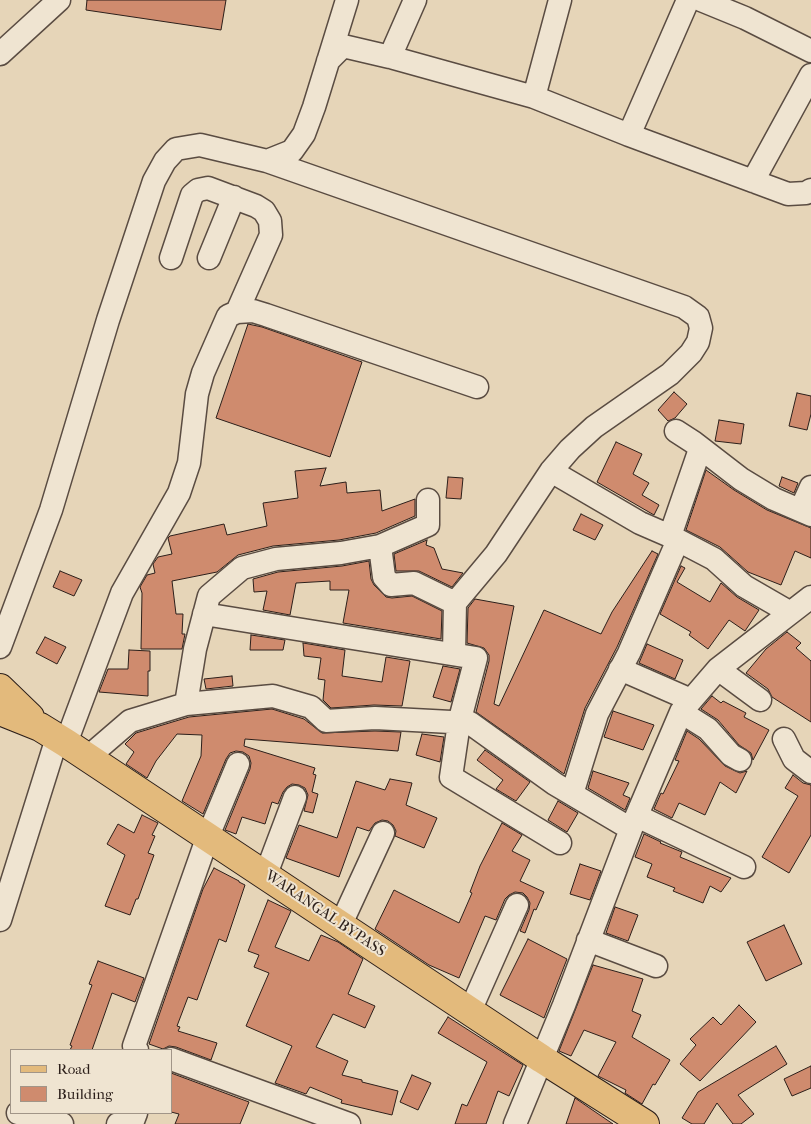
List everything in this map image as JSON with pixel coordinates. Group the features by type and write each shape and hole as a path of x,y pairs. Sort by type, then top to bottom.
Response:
{"main road":[{"path":"0,688 63,742"},
{"name":"WARANGAL BYPASS","path":"0,711 63,742 266,874 542,1059 645,1124"}],"street":[{"path":"0,54 59,0"},
{"path":"267,161 292,151 304,134 347,0"},
{"path":"390,57 415,0"},
{"path":"534,97 560,0"},
{"path":"629,134 688,0"},
{"path":"701,0 750,9 811,52"},
{"path":"328,62 343,46 390,57 534,97 595,122 788,194 806,193 811,190"},
{"path":"753,181 811,75"},
{"path":"0,647 51,510 108,320 154,181 165,161 176,149 200,145 267,161 684,307 698,317 701,328 698,342 691,353 670,374 594,427 570,449 552,471 496,554 455,602 454,654"},
{"path":"171,258 192,195 198,190 208,188 256,206 264,211 270,221 271,235 237,312"},
{"path":"209,258 234,197"},
{"path":"0,920 63,742 122,593 179,492 189,463 197,394 203,373 228,316 237,312 253,311 266,314 477,387"},
{"path":"676,431 741,480 774,499 806,512 811,487"},
{"path":"572,794 597,714 620,669 674,538 700,449"},
{"path":"552,471 640,523 714,559 744,586 789,612"},
{"path":"186,704 195,649 209,596 242,568 276,559 341,553 380,546 428,525 428,500"},
{"path":"380,546 384,577 391,585 414,583 455,602"},
{"path":"515,1124 634,823 686,706 718,669 789,612 810,599"},
{"path":"204,614 476,658 459,723 451,777 560,843"},
{"path":"620,669 686,706 731,755 740,760"},
{"path":"718,669 760,700"},
{"path":"63,742 186,704 273,696 311,708 326,720 375,718 470,722 555,784 572,794 634,823 744,867"},
{"path":"784,739 794,759 811,772"},
{"path":"139,1049 208,836 238,764"},
{"path":"266,874 294,797"},
{"path":"341,924 383,833"},
{"path":"470,1010 516,905"},
{"path":"588,940 656,966"},
{"path":"172,1059 350,1124"},
{"path":"22,1114 62,1124"},
{"path":"118,1124 132,1121 136,1114"}],"building":[{"path":"87,0 226,0 221,30 86,10"},
{"path":"248,324 262,327 362,362 330,457 216,418"},
{"path":"674,392 687,404 675,418 668,421 658,410"},
{"path":"797,393 811,396 811,414 807,430 789,426"},
{"path":"719,420 744,424 741,444 715,441"},
{"path":"616,442 642,454 633,474 649,483 642,495 659,505 654,515 597,482"},
{"path":"326,468 320,486 346,482 347,493 380,490 382,511 415,499 415,516 376,533 339,540 273,546 238,555 217,572 172,581 176,614 183,614 182,634 185,634 182,649 141,649 142,593 140,587 147,575 155,573 153,564 158,557 172,554 168,538 170,536 224,524 227,535 267,526 263,503 298,498 295,471"},
{"path":"706,470 767,510 811,528 811,558 795,551 781,585 748,572 720,547 686,530"},
{"path":"448,477 463,478 461,499 446,498"},
{"path":"782,477 798,483 794,493 779,486"},
{"path":"581,514 603,525 595,540 573,530"},
{"path":"427,540 426,545 434,548 442,569 463,573 452,587 419,571 396,571 394,554"},
{"path":"652,551 658,554 617,647 585,708 564,774 476,712 489,655 484,648 467,643 468,608 475,599 514,606 494,704 499,706 544,610 601,634 612,612"},
{"path":"369,561 371,579 374,585 386,597 412,596 442,611 441,639 343,623 349,590 330,590 330,581 296,583 290,615 263,610 267,591 254,592 253,579 278,572 342,566"},
{"path":"681,566 685,568 677,582 710,602 721,583 737,597 759,610 745,631 729,620 708,649 689,635 691,632 660,614"},
{"path":"60,571 82,580 74,596 53,587"},
{"path":"787,632 801,643 796,648 811,661 811,722 772,697 768,689 746,673 766,649"},
{"path":"251,635 285,640 283,650 250,650"},
{"path":"45,637 66,647 57,664 36,653"},
{"path":"303,643 345,650 342,676 382,682 386,657 410,661 402,706 374,705 331,708 323,700 325,680 318,679 321,658 304,656"},
{"path":"647,644 683,660 675,679 639,663"},
{"path":"129,650 150,651 148,696 99,692 108,669 128,669"},
{"path":"443,666 460,669 451,702 433,697"},
{"path":"232,676 233,686 206,689 204,679"},
{"path":"712,696 721,703 723,701 746,713 744,717 769,730 753,760 751,753 739,745 718,720 701,709"},
{"path":"272,709 304,719 322,733 401,732 398,751 245,739 244,746 315,768 313,774 316,775 312,792 318,794 313,813 304,811 308,795 305,788 292,784 283,792 278,804 272,802 265,824 242,817 236,834 225,830 250,769 249,756 243,752 236,751 230,753 226,759 203,814 182,801 201,756 202,735 177,734 156,761 147,778 126,764 134,752 125,744 136,733 189,717"},
{"path":"613,711 654,725 643,750 604,737"},
{"path":"687,731 699,739 725,766 740,773 747,771 736,793 720,782 705,815 679,803 672,818 654,809 679,761 675,760"},
{"path":"422,734 444,737 440,762 416,755"},
{"path":"485,750 530,782 516,801 496,789 503,780 477,760"},
{"path":"593,771 629,783 623,795 630,798 625,810 588,788"},
{"path":"793,775 803,783 811,785 811,835 789,873 762,857 798,796 785,788"},
{"path":"390,779 412,783 406,805 437,818 424,848 395,836 396,831 393,825 388,821 382,820 375,823 369,831 357,827 339,877 286,858 299,825 337,838 356,781 385,790"},
{"path":"558,801 578,813 567,832 548,820"},
{"path":"142,815 158,823 152,835 155,836 148,853 154,855 130,915 105,906 125,855 107,844 118,824 134,833"},
{"path":"502,823 522,835 512,851 530,860 520,881 544,892 536,910 534,909 525,933 520,931 530,903 523,893 515,892 505,899 496,920 485,916 459,978 429,965 375,929 394,890 459,923 472,893 470,892 480,866"},
{"path":"644,834 682,852 680,857 731,878 721,892 710,886 703,903 673,891 675,888 647,877 652,864 635,857"},
{"path":"580,864 601,871 590,900 570,894"},
{"path":"214,868 245,885 226,942 219,939 197,1000 188,997 177,1026 180,1027 178,1031 217,1043 211,1060 176,1047 169,1046 163,1049 149,1044 203,889"},
{"path":"268,900 291,911 275,947 309,961 321,935 338,942 363,959 348,994 375,1006 365,1028 333,1014 316,1047 348,1061 342,1075 398,1091 392,1115 341,1103 342,1100 310,1087 306,1094 275,1083 292,1046 246,1026 269,973 254,967 259,955 248,951"},
{"path":"615,907 638,915 628,941 606,933"},
{"path":"784,925 802,964 766,981 747,942"},
{"path":"528,939 567,959 544,1018 500,995"},
{"path":"98,961 144,978 135,1002 112,993 92,1049 70,1049 72,1046 70,1045 92,985 89,984"},
{"path":"593,965 643,979 632,1011 641,1015 632,1037 670,1060 642,1104 625,1093 626,1090 598,1076 616,1042 584,1030 571,1056 559,1051"},
{"path":"739,1005 756,1022 700,1081 680,1064 696,1045 690,1039 713,1017 721,1025"},
{"path":"448,1017 523,1065 509,1096 498,1091 486,1124 455,1124 462,1104 467,1106 487,1062 438,1033"},
{"path":"776,1046 787,1064 738,1095 754,1114 741,1124 733,1124 717,1103 704,1124 692,1124 682,1118 698,1092"},
{"path":"811,1066 811,1088 792,1096 784,1079"},
{"path":"172,1073 249,1102 240,1124 175,1124 179,1114 172,1112"},
{"path":"412,1075 431,1083 418,1110 400,1102"},
{"path":"575,1098 591,1109 613,1124 566,1124"}]}
